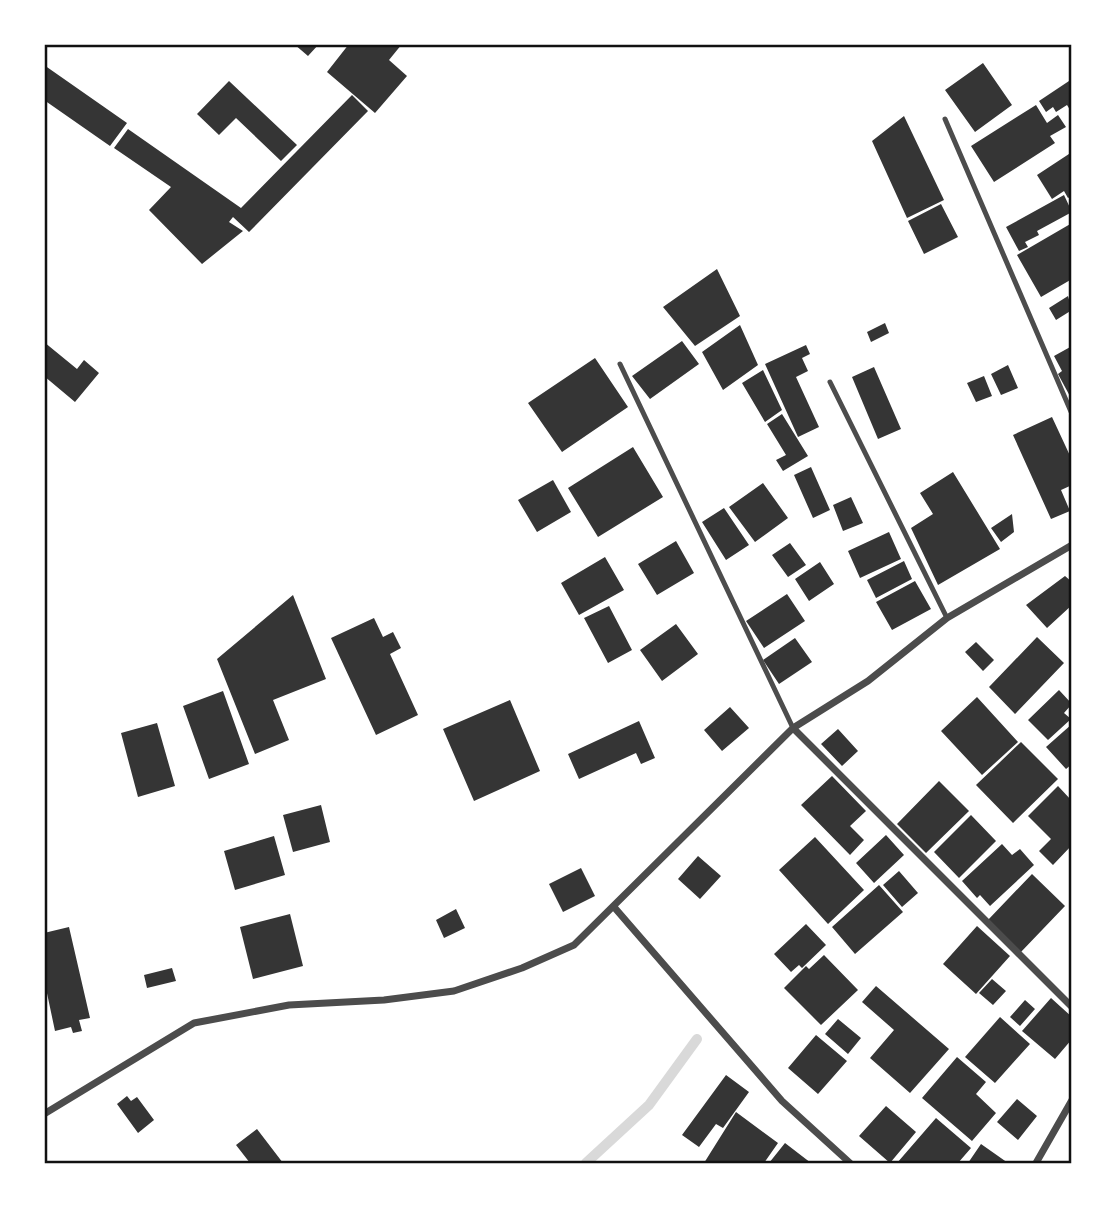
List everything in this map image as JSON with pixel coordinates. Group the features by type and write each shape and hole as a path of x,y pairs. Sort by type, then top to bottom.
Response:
{"street":[{"path":"44,1114 194,1023 289,1005 384,1000 454,990 522,968 574,945 793,728 868,681 947,618 1072,545"},
{"path":"793,728 1072,1007"},
{"path":"614,907 782,1101 850,1163"},
{"path":"1036,1163 1072,1100"}],"lane":[{"path":"945,119 1072,414"},
{"path":"620,364 793,728"},
{"path":"830,382 947,618"}],"building":[{"path":"294,44 319,44 308,56"},
{"path":"349,44 402,44 389,60 407,76 375,113 327,72"},
{"path":"983,63 1012,105 975,132 945,90"},
{"path":"44,65 127,123 110,146 44,100"},
{"path":"1072,79 1072,113 1067,105 1056,112 1053,107 1046,112 1039,101"},
{"path":"229,81 297,145 281,161 236,118 219,135 197,114"},
{"path":"352,95 368,111 249,232 233,217 229,222 243,231 202,264 149,210 171,187 114,148 128,129 241,208"},
{"path":"1036,105 1047,123 1058,115 1066,127 1050,136 1055,143 994,182 971,146"},
{"path":"904,116 944,200 907,218 872,141"},
{"path":"1072,152 1072,196 1068,198 1064,191 1052,199 1037,175"},
{"path":"1064,195 1072,212 1037,231 1039,235 1025,242 1028,247 1019,251 1006,227"},
{"path":"941,204 958,237 924,254 908,221"},
{"path":"1072,223 1072,279 1041,297 1017,255"},
{"path":"717,269 740,316 695,346 663,307"},
{"path":"1068,296 1072,310 1056,320 1049,308"},
{"path":"885,323 889,333 871,342 867,332"},
{"path":"740,325 758,365 723,390 702,352"},
{"path":"682,341 699,364 650,399 632,376"},
{"path":"44,342 77,369 84,360 99,373 75,402 44,376"},
{"path":"806,345 810,354 802,358 808,371 796,377 819,427 798,437 765,364"},
{"path":"1072,346 1072,400 1058,374 1062,371 1054,356"},
{"path":"595,358 628,407 562,452 528,403"},
{"path":"1008,365 1018,388 1001,395 991,374"},
{"path":"874,367 901,429 878,439 852,377"},
{"path":"763,370 782,410 765,422 742,383"},
{"path":"984,376 992,396 976,402 967,383"},
{"path":"782,414 808,456 783,471 776,460 786,455 767,424"},
{"path":"1052,417 1072,460 1072,485 1061,490 1070,511 1051,519 1013,435"},
{"path":"633,447 663,497 598,537 568,488"},
{"path":"811,467 830,510 813,518 794,475"},
{"path":"953,472 1000,549 938,585 911,528 933,514 920,493"},
{"path":"553,480 571,512 537,532 518,500"},
{"path":"763,483 788,518 755,542 729,507"},
{"path":"851,497 863,523 843,531 833,505"},
{"path":"724,508 749,545 726,560 702,522"},
{"path":"1012,514 1014,532 1001,542 991,528"},
{"path":"889,532 901,559 860,578 848,551"},
{"path":"676,541 694,573 657,595 638,564"},
{"path":"790,543 806,565 788,577 772,555"},
{"path":"605,557 624,590 579,615 561,583"},
{"path":"904,561 912,579 876,598 867,580"},
{"path":"820,562 834,584 809,601 795,579"},
{"path":"1065,576 1072,582 1072,605 1047,628 1026,605"},
{"path":"915,581 931,609 892,630 876,602"},
{"path":"787,594 805,621 764,648 746,621"},
{"path":"293,595 326,679 273,700 289,740 255,754 217,659"},
{"path":"609,606 632,650 608,663 584,618"},
{"path":"374,618 383,637 393,632 401,648 390,654 418,715 376,735 331,638"},
{"path":"676,624 698,654 662,681 640,650"},
{"path":"1037,637 1064,663 1015,714 989,687"},
{"path":"795,638 812,662 779,684 763,660"},
{"path":"976,642 994,660 983,671 965,652"},
{"path":"1059,690 1072,704 1064,713 1071,719 1048,740 1028,720"},
{"path":"223,691 249,764 209,779 183,706"},
{"path":"977,697 1018,742 982,775 941,731"},
{"path":"510,700 540,771 474,801 443,729"},
{"path":"730,707 749,728 722,751 704,730"},
{"path":"639,721 655,758 641,764 636,753 579,779 568,754"},
{"path":"157,723 175,786 138,797 121,733"},
{"path":"1072,724 1072,764 1066,769 1046,747"},
{"path":"838,729 858,751 842,766 821,744"},
{"path":"1021,742 1058,779 1013,823 976,785"},
{"path":"832,776 866,811 850,826 864,840 850,855 801,805"},
{"path":"939,781 969,811 926,853 897,824"},
{"path":"1058,786 1072,801 1072,845 1053,865 1039,851 1051,839 1028,816"},
{"path":"321,805 330,842 293,852 283,815"},
{"path":"971,815 996,841 959,878 934,852"},
{"path":"886,835 904,855 874,883 856,863"},
{"path":"274,836 285,875 235,890 224,851"},
{"path":"815,837 864,890 828,924 779,870"},
{"path":"1002,844 1012,855 1020,849 1034,865 990,906 980,895 977,898 962,881"},
{"path":"698,856 721,876 700,899 678,879"},
{"path":"581,868 595,896 563,912 549,884"},
{"path":"899,871 918,893 902,907 883,885"},
{"path":"1032,874 1065,906 1020,953 987,921"},
{"path":"879,885 903,912 855,954 832,927"},
{"path":"456,909 465,928 444,938 436,920"},
{"path":"290,914 303,966 253,979 240,927"},
{"path":"806,924 826,945 802,968 799,965 791,972 774,954"},
{"path":"977,926 1010,956 976,994 943,964"},
{"path":"69,927 90,1018 79,1020 82,1031 73,1033 71,1027 55,1031 44,979 44,933"},
{"path":"824,955 858,990 821,1025 784,988 806,966 809,969"},
{"path":"172,968 176,981 147,988 144,975"},
{"path":"992,979 1006,991 993,1005 979,993"},
{"path":"876,986 949,1049 910,1093 870,1058 894,1030 862,1002"},
{"path":"1051,998 1072,1017 1072,1039 1055,1059 1022,1031"},
{"path":"1025,1000 1035,1009 1020,1026 1010,1017"},
{"path":"1000,1017 1030,1044 995,1083 965,1057"},
{"path":"838,1019 861,1038 848,1054 825,1034"},
{"path":"816,1035 847,1061 818,1094 788,1068"},
{"path":"957,1057 986,1082 976,1094 996,1113 972,1141 922,1098"},
{"path":"726,1075 749,1092 723,1128 716,1124 699,1147 682,1135"},
{"path":"127,1096 131,1101 137,1097 154,1120 138,1133 117,1104"},
{"path":"1017,1099 1037,1116 1018,1140 997,1122"},
{"path":"886,1106 916,1132 890,1163 859,1136"},
{"path":"736,1112 778,1143 764,1163 704,1163"},
{"path":"936,1118 971,1148 958,1163 897,1163"},
{"path":"257,1129 283,1163 250,1163 236,1145"},
{"path":"785,1143 811,1163 769,1163"},
{"path":"981,1144 1008,1163 968,1163"}],"waterway":[{"path":"586,1163 649,1105 697,1039"}]}
